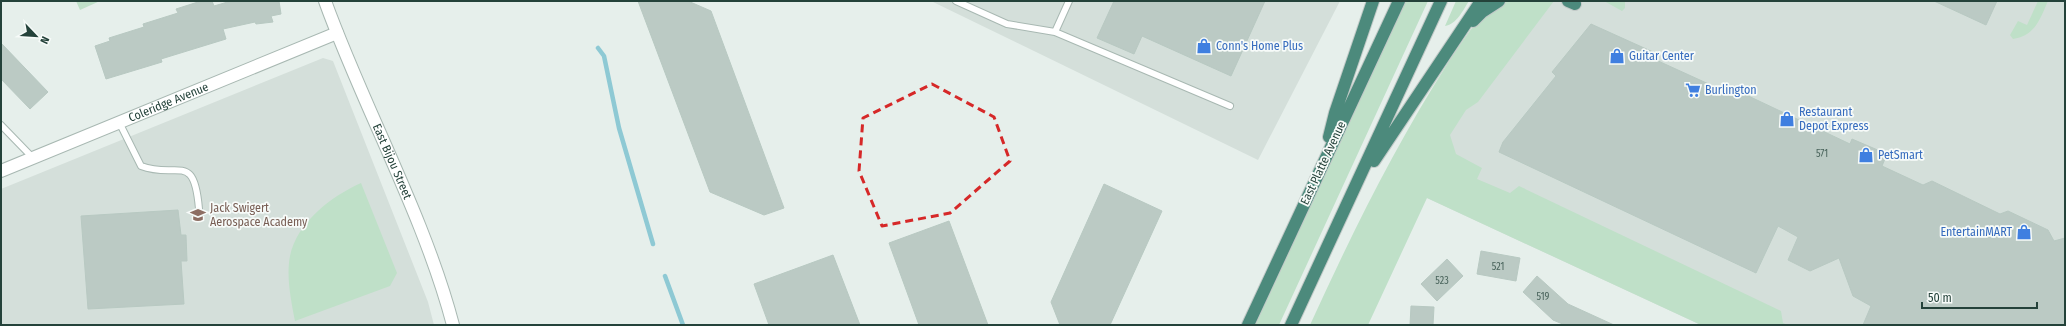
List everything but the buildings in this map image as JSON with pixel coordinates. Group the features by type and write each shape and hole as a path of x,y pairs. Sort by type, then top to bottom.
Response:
{"highway":[{"path":"1322,166 1335,113 1373,1"},
{"name":"East Platte Avenue","path":"1248,325 1399,1"},
{"path":"1291,325 1347,207 1441,1"},
{"path":"1347,207 1388,139 1481,1"},
{"path":"1457,35 1482,12 1499,1"}],"street":[{"name":"East Bijou Street","path":"325,1 413,213 438,277 453,325"},
{"name":"Coleridge Avenue","path":"1,171 337,33"}],"lane":[{"path":"956,1 1007,24 1055,32 1230,106"},
{"path":"1055,32 1069,1"},
{"path":"119,122 141,166 156,169 181,170 190,174 197,188 198,209"},
{"path":"1,125 34,158"}],"highlighted area":[{"path":"932,84 994,117 1010,161 950,213 882,226 859,171 863,118"}],"shaded area":[{"path":"931,1 1340,1 1258,160"},
{"path":"1491,1 2065,1 2065,325 1701,325 1427,198 1448,63"},
{"name":"Jack Swigert Aerospace Academy","path":"323,58 333,61 428,302 434,325 1,325 1,189"}],"green space":[{"path":"76,1 100,1 80,10"},
{"path":"1404,1 1428,1 1279,325 1255,325"},
{"path":"1456,1 1469,1 1456,20 1445,26"},
{"path":"1491,1 1554,1 1478,102 1466,110 1450,135 1456,154 1482,168 1477,179 1510,193 1519,186 1781,311 1783,323 1788,325 1701,325 1427,198 1368,325 1310,325 1374,191 1410,126 1453,55"},
{"path":"1604,1 1625,2 1625,8 1622,11"},
{"path":"2038,1 2048,1 2036,26 2027,34 2013,39 2010,35 2018,21 2027,25"},
{"path":"361,183 397,273 390,286 295,321 289,272 290,256 294,244 300,232 317,212 339,195"}],"waterway":[{"path":"598,48 604,56 619,128 653,244"},
{"path":"665,276 683,325"}],"place":[{"name":"Conn's Home Plus","path":"1204,46"},
{"name":"Guitar Center","path":"1617,56"},
{"name":"Burlington","path":"1693,90"},
{"name":"Restaurant Depot Express","path":"1787,119"},
{"name":"PetSmart","path":"1866,155"},
{"name":"Jack Swigert Aerospace Academy","path":"198,215"},
{"name":"EntertainMART","path":"2024,232"}]}
